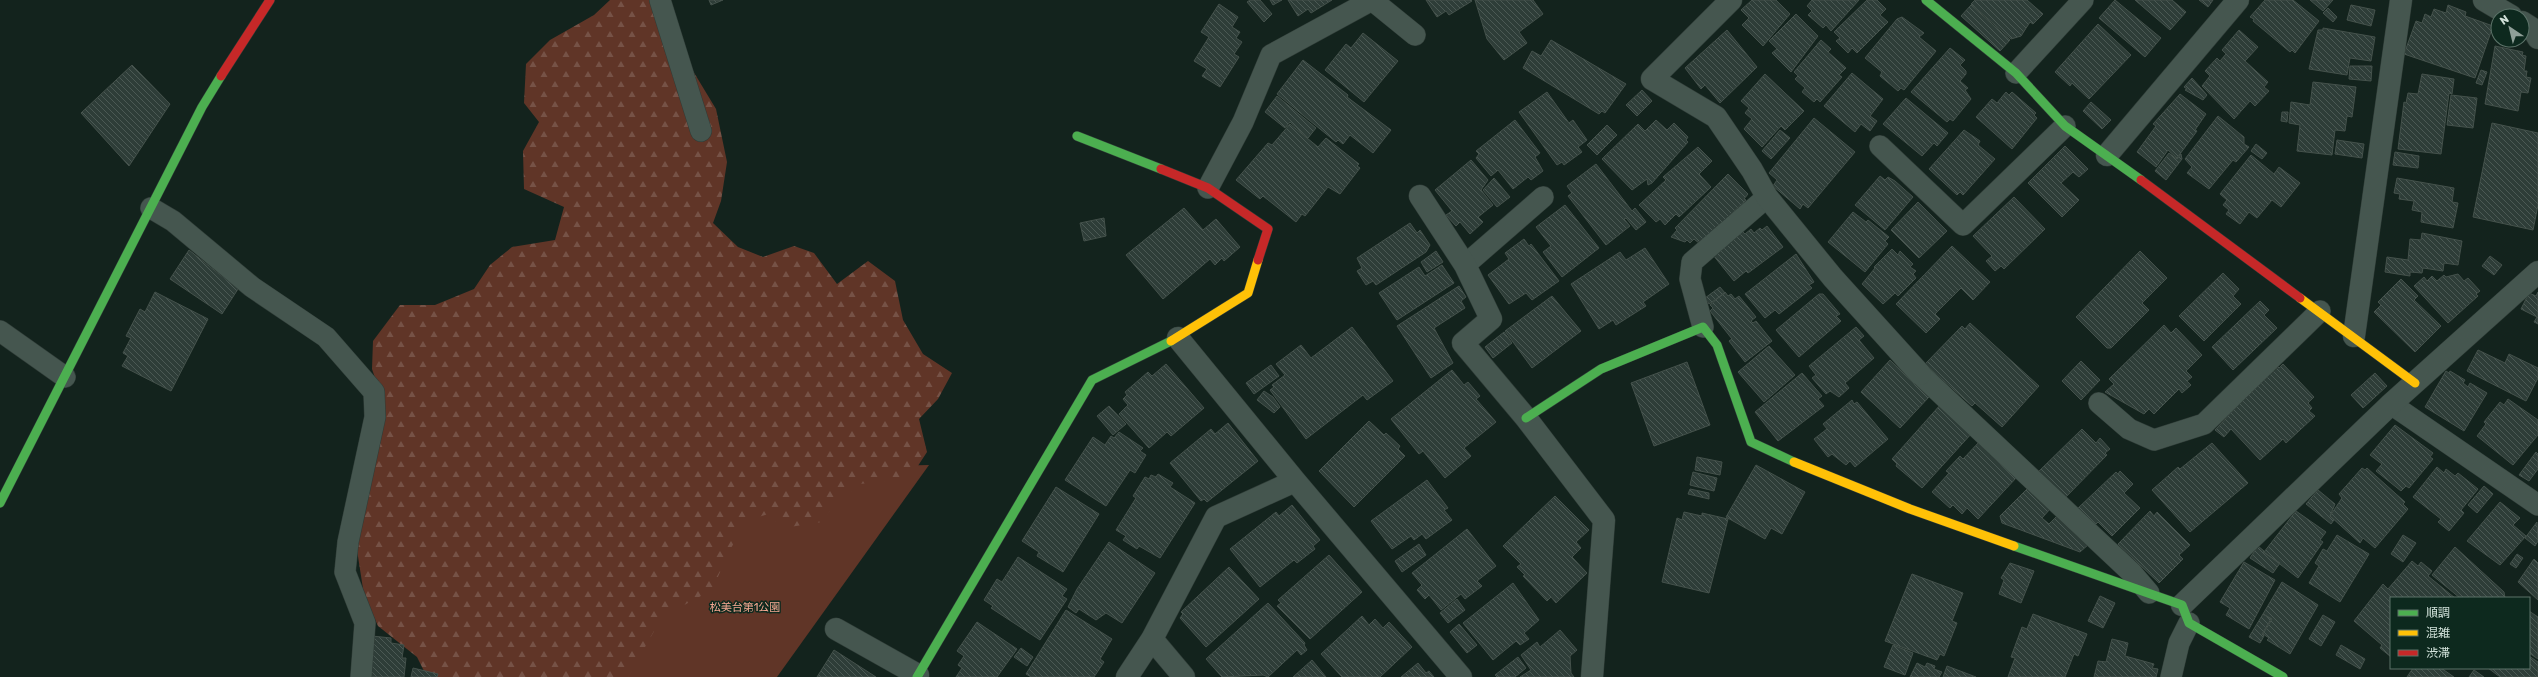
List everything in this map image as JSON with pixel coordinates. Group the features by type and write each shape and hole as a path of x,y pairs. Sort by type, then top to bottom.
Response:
{"street":[{"path":"0,503 202,107 270,0"},
{"path":"1731,0 1652,79 1716,117 1752,170 1767,197 1833,278 1920,374"},
{"path":"1926,0 2016,73 2065,126 2320,311 2415,383"},
{"path":"2107,155 2238,0"},
{"path":"2354,336 2401,0"},
{"path":"2484,0 2498,8"},
{"path":"2530,27 2533,29 2538,38"},
{"path":"836,629 918,676 1092,380 1178,338 1248,294 1268,229 1208,188 1077,136"},
{"path":"1420,196 1465,265 1491,319 1463,343 1526,418 1604,520 1592,677"},
{"path":"2185,614 2391,404 2538,272"},
{"path":"1526,418 1601,369 1703,327 1717,345 1750,442 1811,471 1884,500 2149,593 2185,614 2283,677"},
{"path":"1178,338 1295,482 1461,677"},
{"path":"1127,677 1152,639 1216,517 1295,482"},
{"path":"1152,639 1184,677"}],"lane":[{"path":"660,0 701,131"},
{"path":"1208,188 1243,122 1271,55 1372,0 1415,35"},
{"path":"2016,73 2083,0"},
{"path":"1880,146 1963,224 2065,126"},
{"path":"1465,265 1543,197"},
{"path":"1703,327 1690,280 1692,262 1767,197"},
{"path":"151,208 173,221 252,287 326,337 374,392 374,417 348,542 345,572 365,623 361,677"},
{"path":"2098,403 2129,429 2154,440 2204,424 2320,311"},
{"path":"0,331 65,377"},
{"path":"1920,374 2132,573 2149,593"},
{"path":"2391,404 2538,505"},
{"path":"2171,677 2185,614"}],"green space":[{"path":"610,0 650,0 716,109 727,162 721,201 713,223 738,247 763,257 794,246 814,253 837,284 868,261 895,281 903,320 923,354 952,373 938,399 919,419 927,452 910,478 860,484 833,506 822,522 783,528 768,514 747,521 731,548 712,590 675,610 657,626 628,677 427,677 417,657 378,626 364,595 352,518 384,404 372,369 373,341 400,305 435,305 474,289 490,265 512,247 555,240 564,207 524,189 523,151 539,122 524,103 526,64 550,40 594,15"},
{"name":"松美台第1公園","path":"929,465 777,677 612,677 741,510 880,466"}],"building":[{"path":"709,0 723,0 711,5"},
{"path":"1250,0 1260,0 1272,14 1264,22 1247,2"},
{"path":"1270,0 1282,0 1273,5"},
{"path":"1288,0 1332,0 1311,13 1308,9 1298,16"},
{"path":"1426,0 1472,1 1449,15 1446,11 1437,17"},
{"path":"1475,0 1533,0 1543,14 1519,32 1527,43 1504,60 1487,39"},
{"path":"1752,0 1776,0 1790,14 1763,46 1742,25 1749,18 1741,10"},
{"path":"1812,0 1859,0 1831,31 1826,25 1823,28 1808,15 1812,11 1807,6"},
{"path":"1867,0 1877,0 1886,9 1880,15 1888,22 1857,53 1852,48 1848,53 1836,41 1840,38 1834,32"},
{"path":"1975,0 2027,0 2043,14 2033,24 2030,22 2021,36 2011,39 1971,4"},
{"path":"2115,0 2161,38 2145,57 2099,18"},
{"path":"2135,0 2172,0 2186,12 2170,30"},
{"path":"2199,0 2213,0 2208,7"},
{"path":"2265,0 2293,0 2319,21 2295,53 2292,50 2290,52 2250,17"},
{"path":"2310,0 2333,0 2323,11"},
{"path":"1219,4 1238,17 1232,27 1240,32 1236,38 1242,42 1234,54 1239,57 1220,87 1202,76 1207,69 1194,61 1209,37 1201,32"},
{"path":"1971,5 2010,40 2000,51 1961,16"},
{"path":"2351,5 2375,10 2371,26 2347,20"},
{"path":"2448,5 2466,12 2465,16 2490,25 2490,35 2475,78 2404,54 2416,21 2422,23 2425,14 2431,17 2434,9 2446,13"},
{"path":"2328,8 2337,17 2333,22 2323,13"},
{"path":"1796,14 1818,36 1791,72 1772,53 1777,49 1769,41"},
{"path":"1902,17 1924,33 1919,37 1936,51 1904,90 1901,88 1898,91 1880,76 1882,72 1865,58 1897,19"},
{"path":"2098,24 2131,55 2089,99 2072,83 2070,86 2055,72"},
{"path":"2323,28 2375,37 2371,61 2350,58 2347,75 2309,69 2318,30 2323,30"},
{"path":"1727,30 1757,67 1720,103 1705,85 1701,89 1685,68"},
{"path":"2239,30 2258,47 2245,61 2268,82 2264,87 2269,91 2255,106 2250,101 2234,119 2202,86 2210,76 2205,71 2217,58 2220,61 2226,54 2222,50"},
{"path":"1363,33 1398,61 1364,102 1325,70 1346,44 1351,48"},
{"path":"1551,40 1626,84 1605,113 1602,111 1599,114 1523,68 1532,51 1541,56"},
{"path":"1821,40 1831,49 1828,52 1846,68 1839,75 1842,77 1820,102 1817,99 1814,102 1802,92 1805,88 1795,79 1798,76 1794,72"},
{"path":"1950,48 1965,60 1960,65 1966,71 1966,74 1960,81 1968,88 1965,90 1971,99 1953,121 1950,119 1947,122 1911,92"},
{"path":"2495,48 2504,48 2523,52 2522,55 2526,56 2524,71 2527,71 2526,77 2531,78 2528,93 2521,92 2518,111 2485,104"},
{"path":"1303,60 1348,95 1347,97 1391,130 1373,153 1350,135 1343,144 1338,140 1336,142 1277,94"},
{"path":"132,65 170,104 129,166 81,113"},
{"path":"2350,66 2372,66 2371,81 2349,79"},
{"path":"2481,70 2487,72 2482,85 2476,83"},
{"path":"1852,73 1883,99 1870,116 1877,121 1870,131 1861,124 1855,132 1824,106"},
{"path":"1765,74 1804,111 1785,130 1781,126 1762,147 1744,129 1752,119 1745,113 1749,108 1741,101"},
{"path":"2422,74 2454,79 2452,94 2449,93 2441,154 2398,149 2404,102 2406,103 2408,93 2418,94"},
{"path":"2192,78 2207,95 2203,100 2185,90 2187,89 2184,87"},
{"path":"2313,82 2356,87 2352,117 2347,116 2345,131 2335,130 2332,155 2297,151 2300,125 2289,123 2291,102 2310,105"},
{"path":"1642,90 1652,101 1637,116 1626,105"},
{"path":"1547,92 1569,123 1573,120 1587,140 1578,147 1582,152 1564,165 1562,162 1557,165 1519,112"},
{"path":"2006,92 2009,95 2012,92 2036,113 2034,115 2037,118 2012,149 1976,117 1992,99 1997,103"},
{"path":"2180,94 2206,114 2195,130 2197,131 2177,158 2168,150 2156,167 2137,152 2156,126 2153,124"},
{"path":"2451,95 2477,98 2473,128 2447,125"},
{"path":"1277,96 1316,128 1308,138 1290,122 1285,128 1265,112"},
{"path":"1906,98 1948,133 1937,146 1934,143 1922,156 1883,124"},
{"path":"2091,102 2111,120 2102,129 2083,111"},
{"path":"2282,112 2288,112 2287,122 2281,121"},
{"path":"2218,116 2244,137 2244,144 2249,147 2236,162 2233,160 2209,189 2187,173 2192,167 2185,159"},
{"path":"1814,118 1855,152 1808,208 1803,204 1800,209 1773,186 1777,180 1769,173"},
{"path":"1515,120 1540,153 1535,157 1543,171 1531,180 1528,177 1513,189 1498,170 1491,176 1476,158 1479,154 1476,151"},
{"path":"1656,120 1667,130 1674,123 1688,137 1686,140 1688,142 1652,183 1648,185 1647,179 1632,190 1602,159 1638,124 1645,131"},
{"path":"2492,123 2538,133 2538,205 2533,230 2473,217"},
{"path":"1290,124 1318,147 1326,138 1359,164 1357,166 1360,168 1340,194 1328,187 1305,216 1302,214 1296,222 1263,196 1260,199 1236,180 1268,143 1272,145"},
{"path":"1607,125 1617,135 1597,155 1587,145"},
{"path":"1780,130 1790,138 1771,159 1762,151"},
{"path":"1964,130 1980,141 1978,145 1995,159 1963,195 1960,192 1957,195 1929,169"},
{"path":"2337,140 2364,144 2362,158 2335,154"},
{"path":"2256,144 2267,153 2262,159 2251,151"},
{"path":"2065,146 2088,169 2079,177 2073,172 2061,183 2079,200 2062,217 2028,183"},
{"path":"1698,147 1712,161 1699,174 1711,187 1679,217 1676,214 1665,225 1660,219 1656,222 1639,205 1666,180 1663,177"},
{"path":"2395,152 2419,156 2418,168 2393,165"},
{"path":"2169,153 2177,159 2181,154 2182,159 2166,180 2155,171"},
{"path":"2251,155 2274,174 2279,167 2300,183 2281,207 2272,200 2257,218 2249,212 2240,224 2226,214 2229,210 2223,205 2227,200 2220,194"},
{"path":"1471,160 1488,180 1481,190 1493,205 1478,217 1483,222 1470,234 1460,222 1456,226 1446,215 1452,211 1435,190"},
{"path":"1596,164 1632,211 1635,208 1646,222 1636,230 1626,218 1624,219 1630,226 1606,245 1568,196 1572,193 1567,186"},
{"path":"1728,174 1748,194 1744,199 1746,200 1700,244 1694,239 1690,243 1687,240 1685,242 1671,237 1677,230 1675,228"},
{"path":"1880,176 1885,180 1888,177 1895,181 1913,197 1885,230 1855,205"},
{"path":"1494,178 1510,197 1497,207 1483,190"},
{"path":"2397,178 2454,188 2452,202 2458,203 2453,228 2421,222 2422,212 2412,210 2414,201 2399,199 2400,194 2394,193"},
{"path":"2014,197 2045,229 2004,269 2001,266 1995,271 1986,261 1992,256 1973,236"},
{"path":"1918,202 1947,231 1919,258 1891,230"},
{"path":"1565,205 1599,248 1562,277 1543,252 1551,246 1536,227"},
{"path":"1184,208 1203,230 1216,219 1240,247 1224,261 1222,258 1215,265 1210,259 1163,299 1126,255"},
{"path":"1853,212 1866,222 1868,220 1889,237 1885,241 1888,244 1865,272 1828,242"},
{"path":"1104,218 1106,236 1084,241 1080,223"},
{"path":"1410,223 1417,233 1420,230 1430,245 1426,252 1376,285 1373,281 1366,285 1357,271 1362,268 1357,258"},
{"path":"1767,226 1783,247 1748,273 1746,271 1734,281 1713,255 1741,230 1745,234 1751,229 1754,233 1760,228 1762,230"},
{"path":"2422,233 2462,241 2458,265 2444,263 2443,271 2423,268 2422,273 2410,272 2410,276 2385,272 2387,257 2408,260 2410,239 2421,240"},
{"path":"1524,239 1529,246 1531,244 1559,281 1532,300 1526,293 1509,304 1488,275 1509,259 1505,253"},
{"path":"1952,246 1990,282 1973,300 1961,288 1935,314 1940,319 1926,333 1896,304"},
{"path":"1645,248 1669,284 1643,302 1646,306 1616,325 1613,320 1599,329 1571,284 1620,252 1626,260"},
{"path":"1892,249 1898,255 1900,251 1913,264 1910,267 1916,271 1913,274 1916,278 1898,296 1895,293 1883,304 1862,284 1875,268 1874,267"},
{"path":"189,250 238,289 222,314 170,279"},
{"path":"1436,251 1443,262 1427,272 1421,262"},
{"path":"2140,251 2167,278 2142,303 2149,310 2111,348 2107,348 2076,317"},
{"path":"1796,254 1814,282 1809,285 1812,288 1779,314 1775,310 1765,318 1745,294"},
{"path":"2490,256 2502,265 2494,275 2482,266"},
{"path":"1442,265 1454,283 1397,320 1379,293 1419,267 1425,276"},
{"path":"2223,273 2239,289 2233,296 2241,304 2204,341 2179,316"},
{"path":"2458,274 2464,281 2468,278 2480,291 2476,294 2478,296 2448,323 2414,286 2424,277 2427,281 2432,276 2437,281 2444,275 2446,277"},
{"path":"2401,279 2418,296 2414,300 2441,326 2415,352 2374,312 2381,305 2378,302"},
{"path":"1459,286 1466,297 1461,301 1465,308 1434,328 1453,363 1431,378 1397,326"},
{"path":"1720,287 1725,293 1709,304 1705,298"},
{"path":"155,292 208,319 171,391 122,366 128,356 123,353 131,338 126,336 140,309 145,312"},
{"path":"1725,292 1728,296 1731,294 1735,299 1739,296 1756,317 1751,321 1753,323 1756,321 1772,341 1745,362 1729,341 1732,339 1710,311 1713,308 1710,305"},
{"path":"2538,292 2538,324 2534,322 2537,317 2521,309 2529,293 2536,296"},
{"path":"1819,294 1823,294 1840,314 1836,316 1841,321 1799,357 1776,330"},
{"path":"1552,296 1581,331 1532,368 1505,331"},
{"path":"2260,301 2269,310 2264,315 2277,328 2233,370 2212,347"},
{"path":"1970,323 2039,386 2002,427 1975,403 1972,406 1925,364 1962,326 1965,329"},
{"path":"2164,325 2171,333 2176,328 2202,355 2186,371 2192,377 2187,381 2191,385 2182,393 2179,389 2154,414 2149,409 2144,414 2105,392 2114,384 2109,379"},
{"path":"1352,327 1393,381 1367,400 1363,395 1306,439 1270,390 1274,387 1272,385 1285,375 1276,364 1301,345 1311,358"},
{"path":"1856,327 1864,336 1859,340 1874,358 1845,383 1849,388 1839,397 1830,391 1826,394 1812,378 1816,375 1809,366"},
{"path":"1504,332 1512,343 1493,358 1485,347"},
{"path":"1769,346 1795,375 1764,402 1738,372"},
{"path":"2478,350 2505,363 2509,354 2538,368 2538,378 2526,401 2467,371"},
{"path":"1890,360 1929,397 1900,428 1861,392"},
{"path":"2081,361 2100,380 2081,400 2062,381"},
{"path":"1687,362 1710,425 1654,446 1631,383"},
{"path":"1166,364 1204,408 1171,436 1167,432 1149,448 1119,414 1128,405 1123,399 1127,395 1125,392 1148,372 1152,376"},
{"path":"2283,364 2314,397 2308,403 2312,408 2309,411 2315,416 2286,443 2283,439 2260,460 2231,429 2224,437 2215,430 2276,365 2279,368"},
{"path":"1271,365 1279,376 1254,394 1246,383"},
{"path":"1452,370 1464,385 1468,382 1480,396 1476,399 1496,422 1464,448 1471,456 1445,478 1423,451 1419,454 1391,419"},
{"path":"2446,371 2449,373 2450,371 2465,380 2463,383 2468,387 2470,383 2487,393 2464,431 2425,407"},
{"path":"1802,373 1822,396 1818,399 1824,406 1778,441 1755,412"},
{"path":"2375,373 2387,386 2363,408 2351,395"},
{"path":"1264,391 1273,397 1280,407 1274,413 1257,400"},
{"path":"2508,399 2538,420 2538,435 2513,465 2477,436 2486,424 2484,422 2500,402 2504,405"},
{"path":"1852,400 1854,404 1857,402 1888,439 1855,467 1850,461 1846,465 1832,454 1828,457 1814,439 1827,429 1823,424"},
{"path":"1941,404 1972,433 1922,488 1896,466 1897,464 1892,459"},
{"path":"1109,406 1126,424 1113,435 1097,416"},
{"path":"1369,421 1384,435 1386,433 1400,446 1398,449 1405,456 1354,507 1319,471"},
{"path":"1228,423 1258,461 1207,502 1204,499 1201,501 1170,463 1211,429 1215,434"},
{"path":"2395,425 2433,453 2430,457 2433,459 2409,488 2406,486 2401,491 2376,471 2382,464 2370,455"},
{"path":"2082,429 2096,443 2100,438 2110,449 2105,453 2107,455 2064,499 2034,476"},
{"path":"1119,432 1143,448 1140,451 1146,455 1135,473 1130,470 1106,506 1065,480 1093,437 1105,445 1111,436 1114,438"},
{"path":"1980,441 2017,477 1978,519 1967,508 1962,514 1953,505 1950,508 1932,492 1949,473 1946,471 1960,456 1963,459"},
{"path":"2212,443 2248,483 2190,532 2152,490 2178,467 2180,469"},
{"path":"2536,452 2538,454 2538,469 2529,481 2519,475"},
{"path":"1697,457 1722,462 1720,475 1695,470"},
{"path":"1756,465 1805,492 1782,534 1771,528 1765,539 1726,517"},
{"path":"2437,467 2444,473 2446,469 2455,476 2458,473 2478,489 2461,510 2464,513 2449,531 2438,522 2441,519 2413,497"},
{"path":"2362,468 2365,470 2367,468 2405,502 2403,504 2408,509 2375,548 2363,538 2360,543 2330,516 2342,498 2339,494"},
{"path":"2120,471 2133,484 2124,493 2140,508 2112,536 2098,522 2093,527 2076,510 2116,472 2118,474"},
{"path":"1693,472 1717,478 1714,491 1690,485"},
{"path":"1158,474 1173,483 1170,487 1195,503 1160,558 1139,546 1137,549 1123,540 1126,536 1116,530 1136,498 1133,496 1145,477 1149,479 1151,475 1156,477"},
{"path":"1427,480 1448,508 1444,510 1452,520 1426,539 1422,534 1414,540 1411,536 1392,549 1371,521"},
{"path":"2030,486 2051,508 2042,518 2049,524 2060,513 2089,544 2080,552 2002,523 2000,516"},
{"path":"2484,486 2493,494 2477,513 2468,505"},
{"path":"1056,487 1099,514 1063,572 1037,556 1039,552 1022,541"},
{"path":"1690,489 1709,493 1709,499 1688,494"},
{"path":"2318,490 2335,504 2330,516 2334,520 2331,524 2306,504"},
{"path":"1555,496 1589,530 1576,542 1581,548 1572,557 1587,573 1556,603 1551,597 1547,601 1523,576 1525,575 1517,567 1521,564 1503,546"},
{"path":"2500,502 2520,518 2513,525 2526,536 2500,565 2467,541"},
{"path":"1292,505 1320,540 1313,546 1315,549 1297,563 1294,560 1260,587 1230,549 1276,512 1279,516"},
{"path":"2150,511 2154,516 2157,512 2190,545 2179,555 2183,559 2159,583 2118,544"},
{"path":"2296,511 2326,532 2320,540 2323,542 2298,578 2264,552"},
{"path":"1684,512 1702,516 1702,513 1728,519 1709,593 1662,582 1677,518 1682,520"},
{"path":"2537,522 2538,541 2535,546 2525,538"},
{"path":"1467,529 1496,566 1477,581 1482,586 1465,599 1461,594 1441,610 1429,595 1425,599 1417,590 1422,585 1412,573"},
{"path":"2337,535 2369,554 2340,602 2309,583 2319,566 2315,563 2323,549 2327,551"},
{"path":"2403,535 2416,543 2403,562 2391,554"},
{"path":"1109,542 1155,573 1122,623 1106,613 1096,620 1079,609 1076,613 1068,607 1077,589"},
{"path":"1419,544 1426,555 1402,572 1395,561"},
{"path":"2258,546 2264,551 2263,552 2280,563 2273,573 2250,558"},
{"path":"2455,547 2504,592 2505,597 2459,597 2432,575"},
{"path":"2517,554 2523,558 2516,568 2510,564"},
{"path":"1329,555 1362,592 1310,639 1277,606 1281,603 1278,600"},
{"path":"1018,557 1067,589 1062,596 1067,599 1040,640 991,608 993,606 984,600 997,579 1002,582"},
{"path":"2534,559 2538,563 2538,600 2518,582"},
{"path":"2412,561 2418,566 2421,562 2432,571 2428,576 2454,597 2390,597 2390,656 2380,648 2382,645 2354,621 2383,584 2388,589"},
{"path":"2244,562 2275,580 2249,629 2226,615 2230,608 2220,602"},
{"path":"2010,563 2034,571 2021,603 1999,594 2004,580 2001,578"},
{"path":"1229,567 1259,599 1206,647 1180,618 1183,614 1181,612"},
{"path":"1912,574 1963,593 1952,621 1957,623 1944,656 1940,654 1937,660 1885,641"},
{"path":"2282,582 2318,605 2290,654 2267,640 2269,638 2263,634 2272,619 2263,614"},
{"path":"1513,583 1539,620 1524,633 1529,639 1520,645 1516,641 1493,660 1463,623"},
{"path":"2100,596 2115,603 2103,628 2088,621"},
{"path":"1457,599 1465,610 1448,623 1440,613"},
{"path":"1268,603 1305,643 1304,645 1307,650 1301,655 1297,650 1268,677 1263,675 1222,677 1206,659"},
{"path":"1066,610 1112,639 1100,659 1104,662 1094,677 1031,677 1026,674"},
{"path":"2530,612 2538,617 2538,659 2530,654"},
{"path":"2033,614 2087,634 2078,656 2074,654 2065,677 2008,677 2015,658 2011,657 2022,627 2027,629"},
{"path":"2263,614 2271,619 2262,634 2264,636 2260,643 2249,637"},
{"path":"2323,615 2335,622 2321,646 2309,639"},
{"path":"1362,616 1369,625 1375,619 1383,628 1389,622 1412,647 1380,677 1342,677 1321,654"},
{"path":"977,622 1017,649 997,677 956,677 962,668 958,665 964,656 957,651"},
{"path":"1459,624 1477,645 1467,653 1450,632"},
{"path":"1560,630 1577,650 1570,656 1571,673 1574,677 1520,677 1531,670 1521,655 1537,642 1540,647"},
{"path":"372,636 391,638 391,643 404,645 402,658 406,658 404,677 367,677"},
{"path":"2112,639 2128,643 2125,656 2154,664 2152,668 2158,669 2156,677 2094,677 2098,661 2106,662"},
{"path":"1893,645 1913,653 1905,675 1884,667"},
{"path":"2341,645 2365,659 2360,669 2336,655"},
{"path":"1021,648 1033,657 1027,666 1014,657"},
{"path":"834,650 876,677 817,677"},
{"path":"1518,657 1526,668 1515,677 1497,677 1495,675"},
{"path":"2530,657 2538,662 2538,677 2500,677 2489,669 2530,669"},
{"path":"1312,660 1326,677 1293,677"},
{"path":"1418,663 1426,673 1429,671 1434,677 1401,677"},
{"path":"1917,663 1925,667 1927,663 1935,666 1934,669 1942,672 1939,677 1910,677"},
{"path":"1947,666 1976,677 1943,677"},
{"path":"413,668 438,674 437,677 411,677"},
{"path":"2412,669 2442,669 2454,677 2407,677"},
{"path":"2474,670 2484,677 2469,677"}],"traffic: fast":[{"path":"1926,0 2016,73 2065,126 2141,180"},
{"path":"0,503 202,107 221,76"},
{"path":"1077,136 1161,169"},
{"path":"1526,418 1601,369 1703,327 1717,345 1751,442 1794,462"},
{"path":"917,677 1092,380 1171,341"},
{"path":"2014,546 2182,605 2189,623 2283,677"}],"traffic: slow":[{"path":"1171,341 1248,293 1258,260"},
{"path":"2300,298 2415,383"},
{"path":"1794,462 1910,509 2014,546"}],"traffic: jam":[{"path":"221,76 270,0"},
{"path":"1161,169 1208,188 1268,229 1258,260"},
{"path":"2141,180 2300,298"}]}
